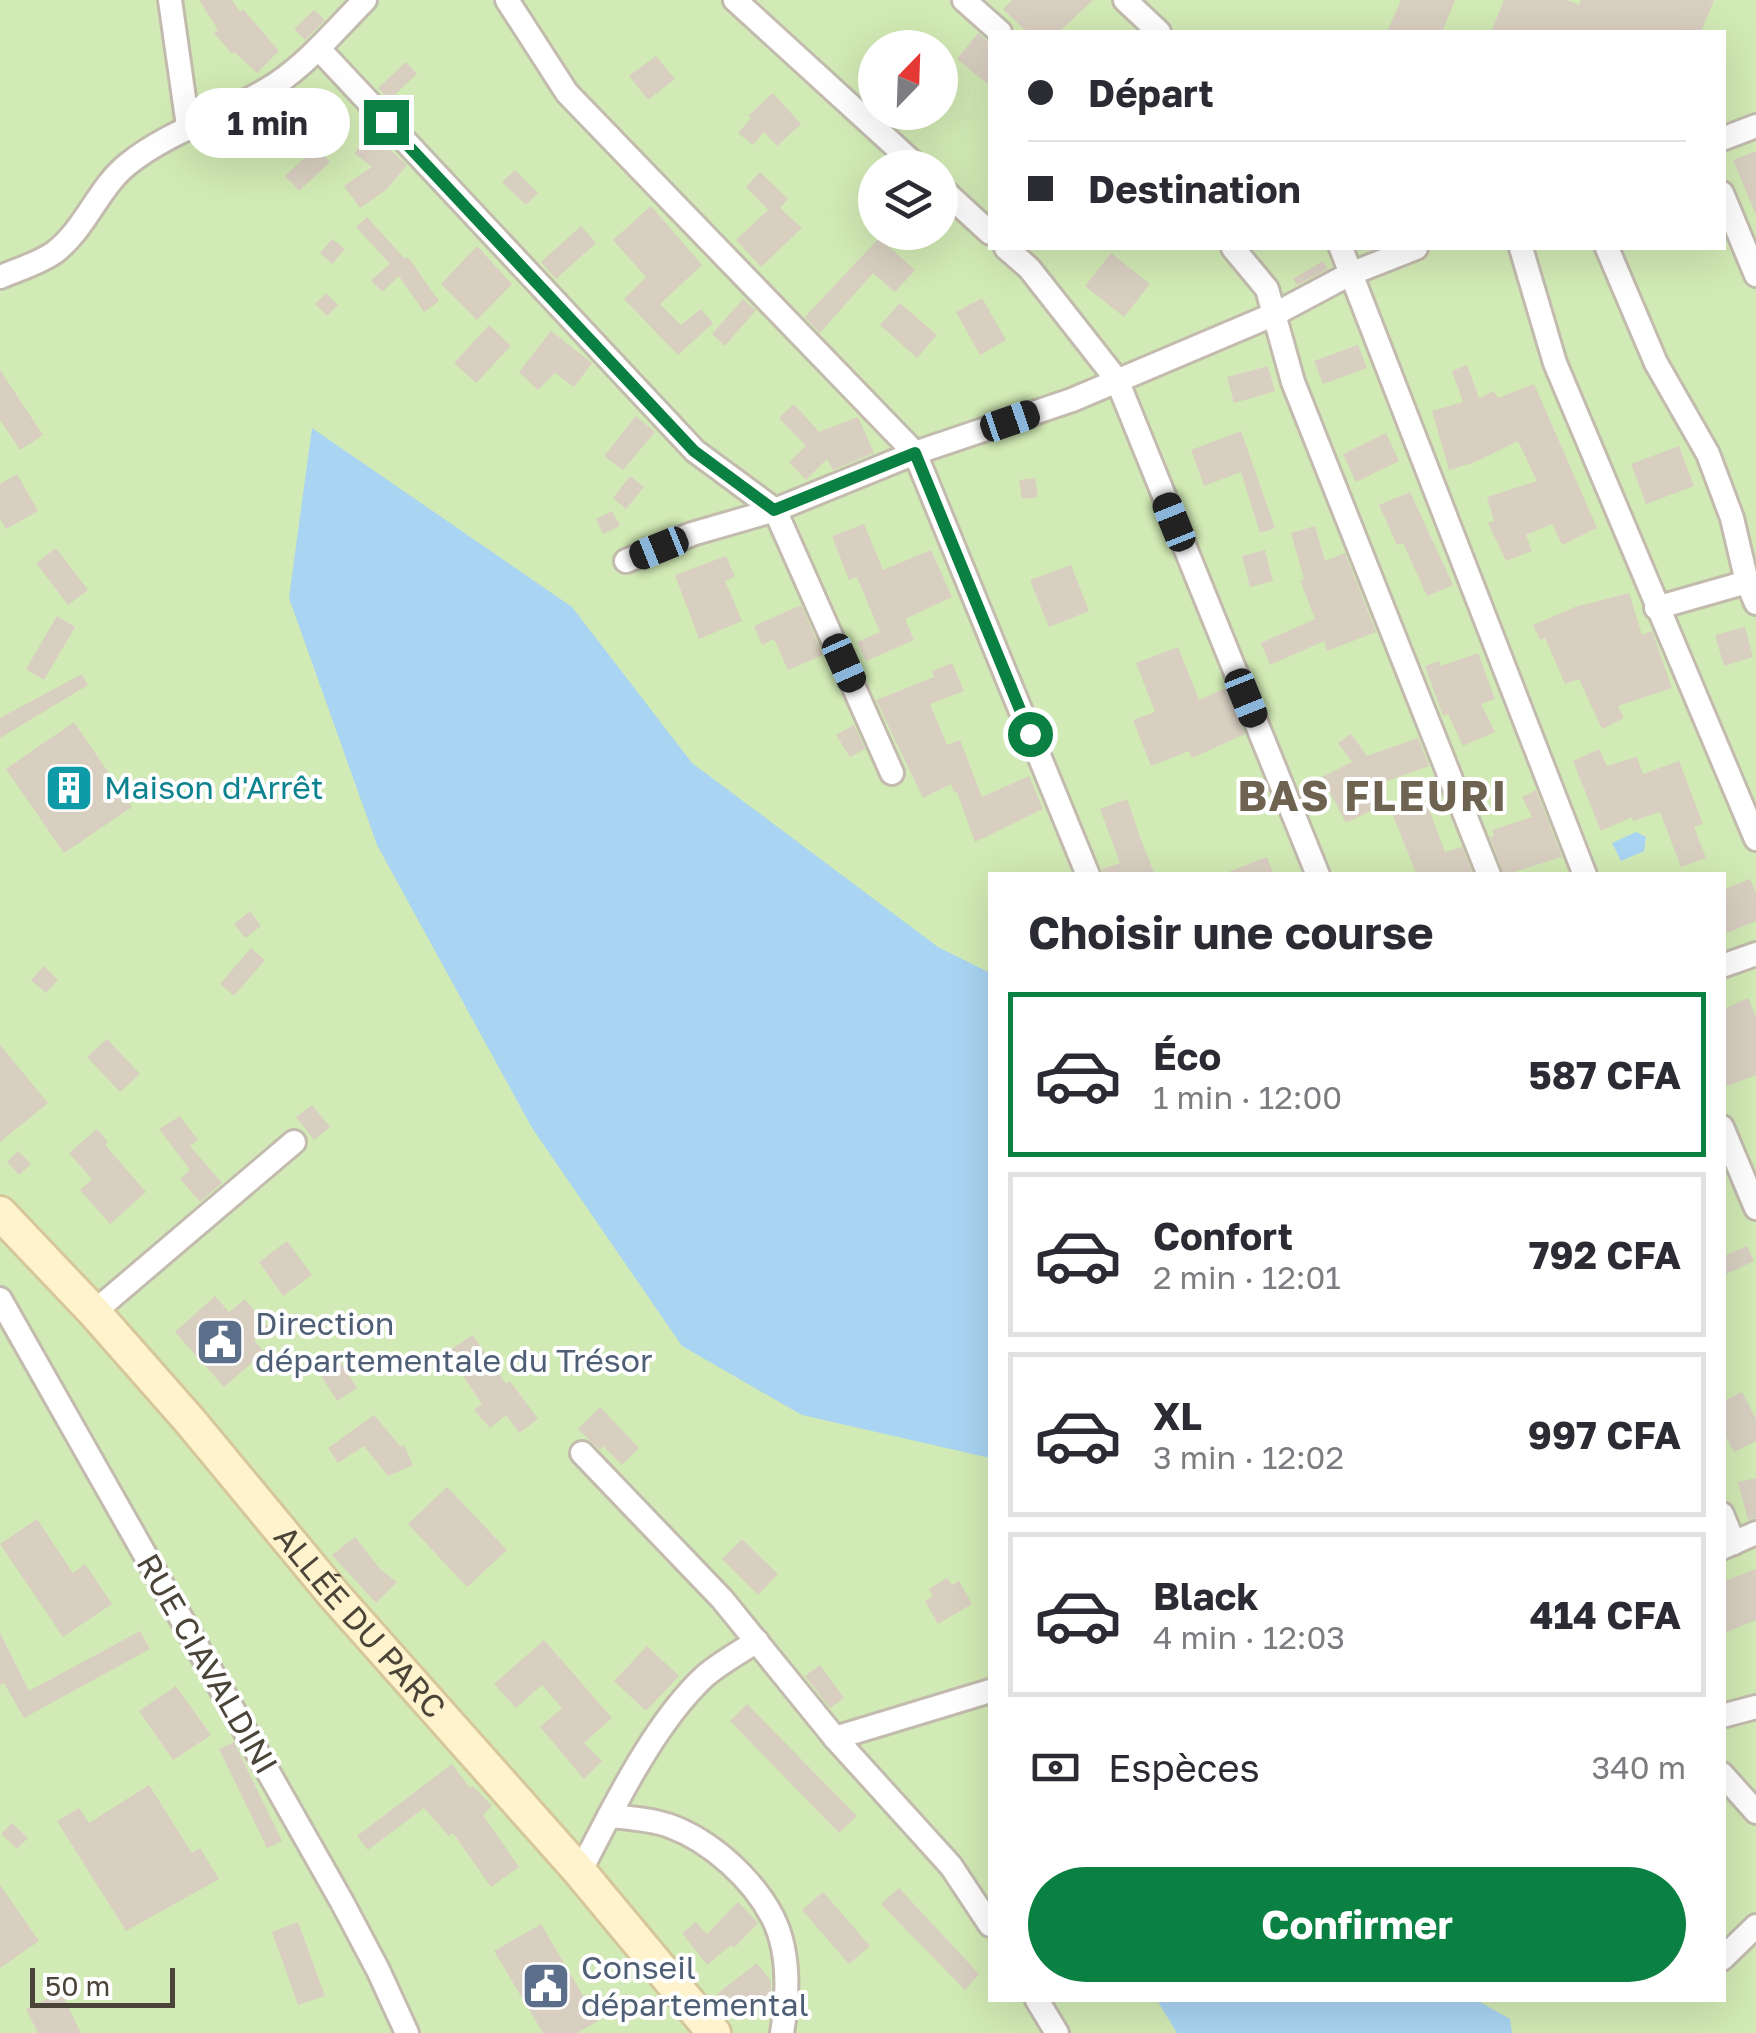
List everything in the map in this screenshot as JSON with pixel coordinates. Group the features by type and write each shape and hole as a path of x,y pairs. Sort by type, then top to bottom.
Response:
{"street":[{"path":"170,0 188,126"},
{"path":"0,278 54,253 77,230 125,166 188,126 277,83 319,49 365,0"},
{"path":"507,0 567,93 915,453 1087,872"},
{"path":"735,0 899,150"},
{"path":"964,0 998,30"},
{"path":"1125,0 1157,30"},
{"path":"319,49 694,451 774,510 892,773"},
{"path":"1726,137 1756,126"},
{"path":"1726,203 1756,275"},
{"path":"958,204 988,231"},
{"path":"1008,250 1028,268 1116,380 1317,872"},
{"path":"1235,250 1267,289 1293,382 1488,872"},
{"path":"1342,250 1584,872"},
{"path":"626,561 692,534 774,510 915,453 1072,400 1275,314 1350,274 1411,250"},
{"path":"1522,250 1555,363 1756,839"},
{"path":"1608,250 1656,363 1708,454 1732,518 1751,592 1656,608"},
{"path":"1726,965 1756,954"},
{"path":"1726,1137 1756,1208"},
{"path":"94,1312 294,1142"},
{"name":"ALLÉE DU PARC","path":"0,1214 190,1421 334,1595 580,1872 714,2033"},
{"name":"RUE CIAVALDINI","path":"0,1300 342,1902 406,2033"},
{"path":"582,1453 722,1599 834,1738 951,1866 988,1922"},
{"path":"1728,1545 1756,1533"},
{"path":"580,1872 637,1766 706,1676 757,1641"},
{"path":"834,1738 988,1692"},
{"path":"1726,1715 1756,1707"},
{"path":"1726,1778 1756,1812"},
{"path":"608,1816 673,1827 704,1844 755,1892 773,1919 783,1952 787,2004 782,2033"},
{"path":"1726,1955 1756,1926"},
{"path":"1038,2002 1057,2033"}],"green space":[{"path":"0,0 1756,0 1756,2033 0,2033"}],"water":[{"path":"312,428 572,607 692,763 938,947 988,972 988,1458 802,1415 682,1346 532,1128 377,845 289,598"},
{"path":"1636,832 1646,837 1644,851 1621,861 1612,843"},
{"path":"1158,2002 1480,2002 1510,2019 1512,2033 1177,2033"}],"building":[{"path":"199,0 232,0 279,51 257,73 232,54 214,33 218,30"},
{"path":"1012,0 1093,0 1061,30 1025,30 1003,9"},
{"path":"1401,0 1455,0 1443,30 1388,30"},
{"path":"1504,0 1567,0 1579,5 1581,0 1714,0 1702,30 1492,30"},
{"path":"314,10 325,20 305,40 294,29"},
{"path":"978,33 988,41 988,84 958,60"},
{"path":"656,56 675,79 648,100 629,76"},
{"path":"406,62 417,74 389,100 378,88"},
{"path":"773,93 801,124 777,146 764,132 753,145 738,133 751,118 748,116"},
{"path":"372,133 407,165 386,190 360,208 344,186 372,167 354,153"},
{"path":"316,147 330,162 299,191 285,176"},
{"path":"1756,151 1756,215 1733,160"},
{"path":"515,170 538,193 526,205 502,182"},
{"path":"760,172 788,199 780,208 802,228 761,267 736,240 768,210 746,187"},
{"path":"651,206 702,265 660,304 681,325 701,309 713,323 678,355 624,299 646,277 613,240"},
{"path":"367,217 405,259 408,257 439,301 424,312 399,276 382,292 371,280 390,264 356,227"},
{"path":"581,226 596,243 556,279 541,262"},
{"path":"332,239 345,249 332,264 320,253"},
{"path":"477,246 512,284 477,320 441,284"},
{"path":"868,250 892,250 915,270 895,292 873,273 820,333 805,317"},
{"path":"1111,253 1150,284 1124,317 1085,286"},
{"path":"1323,261 1328,269 1297,285 1293,279"},
{"path":"326,293 338,305 327,316 315,304"},
{"path":"982,298 1006,340 980,355 956,312"},
{"path":"743,299 756,310 725,346 712,334"},
{"path":"900,303 937,335 917,358 880,325"},
{"path":"489,325 511,346 476,383 454,363"},
{"path":"551,331 592,363 574,387 555,373 538,390 519,372"},
{"path":"1358,345 1367,368 1323,384 1314,361"},
{"path":"1467,365 1479,398 1494,391 1498,398 1534,384 1597,528 1562,545 1552,524 1526,535 1532,551 1506,561 1488,523 1494,521 1487,497 1537,481 1518,441 1449,470 1432,411 1463,402 1452,371"},
{"path":"1268,366 1275,391 1234,403 1227,377"},
{"path":"0,370 43,435 20,450 0,420"},
{"path":"794,404 819,432 858,417 874,453 833,470 827,459 806,480 789,462 806,446 779,418"},
{"path":"636,416 655,432 623,470 604,456"},
{"path":"1241,431 1275,528 1260,533 1241,472 1204,486 1191,450"},
{"path":"1386,433 1399,461 1356,482 1343,454"},
{"path":"1679,446 1694,486 1646,504 1631,464"},
{"path":"17,474 38,511 6,529 0,519 0,484"},
{"path":"630,476 644,487 626,509 613,498"},
{"path":"1035,478 1038,497 1022,499 1019,480"},
{"path":"1410,492 1453,585 1427,596 1403,543 1397,545 1379,505"},
{"path":"612,511 620,526 603,534 596,519"},
{"path":"864,524 883,570 931,550 952,597 905,619 914,640 866,661 857,642 880,632 857,577 849,580 832,536"},
{"path":"1315,526 1325,561 1345,553 1376,632 1327,651 1324,641 1270,665 1261,643 1315,619 1300,580 1304,579 1291,533"},
{"path":"56,548 88,590 68,605 36,563"},
{"path":"1265,550 1273,581 1250,587 1242,556"},
{"path":"726,556 735,577 725,581 742,621 699,639 675,575"},
{"path":"1071,565 1089,611 1049,627 1030,580"},
{"path":"1629,593 1642,635 1652,631 1672,688 1618,706 1624,718 1602,729 1579,679 1565,684 1545,638 1540,640 1533,625 1575,607"},
{"path":"801,605 823,655 788,670 774,639 762,645 754,626"},
{"path":"57,616 75,627 44,680 26,669"},
{"path":"1745,627 1753,657 1724,666 1715,635"},
{"path":"1178,647 1199,700 1226,688 1245,734 1192,758 1189,751 1151,766 1133,720 1155,712 1136,663"},
{"path":"1478,653 1495,699 1481,704 1495,732 1463,746 1448,714 1443,716 1425,666 1439,661 1441,666"},
{"path":"952,663 964,691 930,704 947,745 960,740 982,797 1029,776 1043,809 975,842 951,784 923,798 876,700 934,677 932,671"},
{"path":"82,674 88,685 0,738 0,718"},
{"name":"Maison d'Arrêt","path":"74,722 132,807 64,853 6,769"},
{"path":"854,725 865,749 850,757 836,735"},
{"path":"1351,734 1367,756 1418,738 1429,766 1376,785 1385,804 1346,823 1322,777 1352,762 1338,743"},
{"path":"1599,749 1607,766 1637,757 1643,774 1679,761 1703,824 1694,827 1706,858 1681,867 1660,812 1633,821 1632,817 1601,831 1573,761"},
{"path":"1536,790 1562,857 1503,872 1490,837 1494,836 1492,830 1532,817 1522,797"},
{"path":"1127,799 1154,872 1102,872 1120,863 1100,809"},
{"path":"1426,801 1445,852 1462,847 1472,872 1416,872 1392,813"},
{"path":"1267,857 1273,872 1228,872"},
{"path":"1750,879 1756,893 1756,921 1727,933 1726,931 1726,888"},
{"path":"250,911 261,926 245,938 234,924"},
{"path":"251,948 265,960 234,996 220,984"},
{"path":"44,966 58,980 46,993 31,980"},
{"path":"1748,998 1756,1017 1756,1075 1726,1086 1726,1008"},
{"path":"107,1039 140,1074 120,1092 87,1057"},
{"path":"0,1045 48,1103 0,1142"},
{"path":"312,1105 330,1127 314,1140 296,1117"},
{"path":"180,1116 198,1140 190,1146 222,1183 200,1202 180,1179 190,1170 159,1129"},
{"path":"97,1129 108,1142 105,1145 146,1192 110,1224 80,1190 92,1179 69,1153"},
{"path":"18,1151 31,1164 19,1175 7,1162"},
{"path":"287,1241 312,1275 283,1296 259,1262"},
{"path":"1747,1246 1754,1261 1726,1274 1726,1255"},
{"name":"Direction départementale du Trésor","path":"215,1296 229,1312 245,1299 268,1327 254,1340 264,1352 224,1387 175,1332"},
{"path":"473,1335 506,1384 510,1381 538,1419 519,1433 506,1415 490,1428 474,1410 482,1404 447,1352"},
{"path":"341,1363 357,1388 337,1401 321,1376"},
{"path":"1742,1392 1756,1419 1756,1441 1734,1452 1726,1437 1726,1400"},
{"path":"600,1407 639,1448 622,1465 578,1429"},
{"path":"374,1415 401,1447 404,1445 413,1465 388,1476 364,1446 338,1463 328,1448"},
{"path":"1756,1478 1756,1518 1748,1520 1738,1482"},
{"path":"447,1487 507,1550 467,1587 408,1524"},
{"path":"37,1519 73,1573 85,1564 112,1604 63,1637 0,1544"},
{"path":"355,1537 380,1569 397,1582 376,1603 332,1555"},
{"path":"742,1539 778,1574 758,1595 722,1559"},
{"path":"1756,1569 1756,1620 1726,1632 1726,1580"},
{"path":"947,1578 952,1585 959,1581 972,1604 938,1624 925,1601 933,1596 929,1589"},
{"path":"140,1631 150,1649 24,1718 4,1683 0,1685 0,1633 29,1691"},
{"path":"544,1640 612,1718 584,1743 602,1761 584,1779 540,1727 562,1708 542,1685 516,1708 494,1684"},
{"path":"647,1646 679,1676 646,1711 614,1681"},
{"path":"820,1665 844,1698 830,1708 805,1676"},
{"path":"176,1686 211,1735 173,1760 139,1711"},
{"path":"747,1704 857,1816 839,1833 730,1721"},
{"path":"234,1742 282,1841 267,1848 219,1749"},
{"path":"452,1764 470,1788 473,1786 492,1806 483,1815 519,1867 491,1887 453,1833 449,1836 424,1808 368,1850 357,1836"},
{"path":"149,1785 192,1853 200,1848 219,1879 126,1931 57,1821 79,1808 89,1823"},
{"path":"12,1823 28,1838 17,1849 1,1834"},
{"path":"0,1885 39,1941 0,1968"},
{"path":"899,1888 979,1974 965,1990 881,1904"},
{"path":"823,1892 870,1946 849,1964 802,1910"},
{"path":"738,1902 758,1923 734,1948 731,1945 707,1965 682,1933 696,1922 707,1934"},
{"path":"298,1922 325,1996 298,2005 272,1932"},
{"name":"Conseil départemental","path":"541,1924 598,2021 577,2033 543,2033 494,1951"},
{"path":"757,1963 771,1981 771,1994 738,2020 717,1994"},
{"path":"61,1992 81,2033 38,2033 26,2009"}],"place":[{"name":"Maison d'Arrêt","path":"69,788"},
{"name":"Direction départementale du Trésor","path":"220,1342"},
{"name":"Conseil départemental","path":"546,1986"}],"district":[{"name":"BAS FLEURI","path":"1373,796"}],"route":[{"path":"386,122 694,451 774,510 915,453 1030,734"}]}
